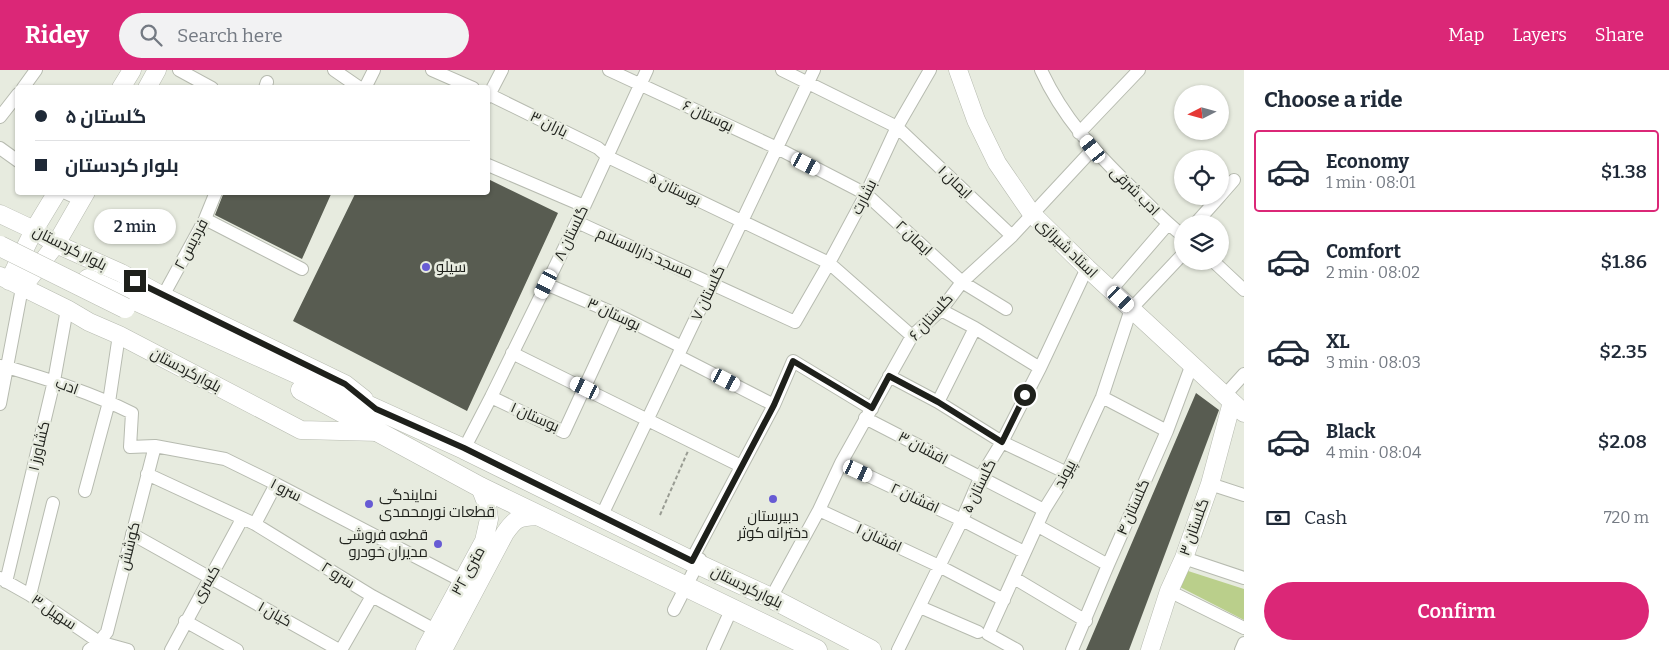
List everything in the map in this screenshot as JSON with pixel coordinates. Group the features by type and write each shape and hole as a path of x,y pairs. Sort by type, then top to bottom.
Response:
{"main road":[{"name":"بلوارکردستان","path":"0,235 88,279 464,448 601,517 698,558 871,650"},
{"name":"بلوارکردستان","path":"0,246 124,308 307,393 480,486 817,650"}],"street":[{"path":"25,85 36,70"},
{"path":"123,85 132,70"},
{"path":"149,85 157,70"},
{"path":"179,70 206,85"},
{"path":"334,70 356,85"},
{"path":"366,85 374,70"},
{"path":"432,70 466,85"},
{"path":"490,91 502,70"},
{"name":"بوستان ۶","path":"609,70 776,148 866,194"},
{"name":"گلستان ۸","path":"464,448 577,222 647,70"},
{"name":"ایمان ۱","path":"782,70 897,127 1012,236"},
{"name":"گلستان ۷","path":"601,517 814,70"},
{"name":"بشارت","path":"794,322 829,263 866,194 897,127 930,70"},
{"name":"استاد شیرازی","path":"958,70 976,120 997,163 1032,214 1087,268 1234,403"},
{"name":"ادب شرقی","path":"1041,70 1079,133 1174,229"},
{"path":"1079,133 1139,70"},
{"name":"باران ۳","path":"490,96 598,148 608,156"},
{"path":"0,117 15,98"},
{"path":"0,148 15,159"},
{"name":"گلستان ۶","path":"771,598 819,510 841,463 912,336 941,310 962,282 1012,236 1093,149"},
{"name":"بوستان ۵","path":"608,156 829,263 912,336"},
{"path":"490,165 584,206"},
{"path":"1229,186 1234,180"},
{"name":"ایمان ۲","path":"866,194 962,282 1006,308"},
{"path":"0,404 10,282 34,230 55,195"},
{"name":"فردیس ۲","path":"163,296 215,195"},
{"path":"10,282 56,244 84,196"},
{"path":"1203,215 1212,205"},
{"name":"بلوار کردستان","path":"0,214 34,230 56,244 121,273 163,296 345,384 376,409"},
{"path":"204,219 302,269"},
{"name":"مسجد دارالاسلام","path":"577,222 794,322"},
{"path":"1111,290 1168,224"},
{"path":"1131,309 1174,263"},
{"name":"گلستان ۵","path":"898,650 962,520 980,478 1002,442 1040,368 1087,268"},
{"path":"1222,270 1244,290"},
{"name":"بلوارکردستان","path":"10,282 67,309 88,322 119,335 301,430 379,432"},
{"name":"بوستان ۳","path":"546,284 618,315 774,405"},
{"name":"کشاورز ۱","path":"3,580 54,381 67,309"},
{"name":"پیوند","path":"983,633 1004,600 1044,510 1067,473 1102,397 1131,309"},
{"path":"941,310 975,328 1040,368"},
{"path":"585,388 618,315"},
{"path":"938,402 975,328"},
{"path":"85,492 109,402 119,335"},
{"path":"512,353 741,466"},
{"name":"افشان ۳","path":"774,405 793,361 869,413 980,478 1044,510"},
{"name":"گلستان ۴","path":"1072,650 1168,430 1192,364"},
{"name":"ادب","path":"4,367 54,381 132,413"},
{"path":"1234,403 1244,374"},
{"path":"889,376 938,402 1002,442 1067,473"},
{"name":"بوستان ۱","path":"491,397 564,432 585,388"},
{"path":"1102,397 1168,430"},
{"name":"گلستان ۳","path":"1150,650 1169,591 1184,558 1210,484 1234,403"},
{"path":"674,610 741,466 774,405"},
{"name":"سرو ۱","path":"132,413 130,447 155,446 224,459 462,581"},
{"name":"کوشش","path":"97,648 107,632 155,446"},
{"name":"افشان ۲","path":"841,463 962,520 1024,552"},
{"name":"سرو ۲","path":"147,474 256,524 372,596 435,630"},
{"path":"256,524 276,484"},
{"path":"1210,484 1244,495"},
{"name":"۳۲ متری","path":"425,650 484,541 489,519 480,486"},
{"path":"30,596 53,503"},
{"name":"افشان ۱","path":"819,510 939,566 1004,600"},
{"name":"۳۲ متری","path":"443,650 505,533 514,520 519,517 540,516"},
{"name":"کسری","path":"171,650 185,621 211,578 242,519"},
{"path":"1038,526 1108,565"},
{"name":"کیان ۱","path":"132,534 340,650"},
{"path":"1184,558 1244,578"},
{"path":"1014,578 1086,621"},
{"name":"سهیل ۳","path":"3,580 30,596 97,648 128,650"},
{"path":"1169,591 1244,628"},
{"path":"340,650 372,596"},
{"path":"920,607 983,633 1017,650"},
{"path":"713,650 732,608"},
{"path":"185,621 237,650"},
{"path":"1241,650 1244,643"}],"path":[{"path":"660,516 692,442"}],"green space":[{"path":"1185,570 1244,589 1244,620 1180,587"}],"building":[{"name":"سیلو","path":"490,180 558,213 467,411 293,321 355,195 490,195"},
{"path":"223,195 331,195 302,259 215,215"},
{"path":"1196,393 1219,410 1129,650 1086,650"}],"place":[{"name":"سیلو","path":"426,267"},
{"name":"دبیرستان دخترانه کوثر","path":"773,499"},
{"name":"نمایندگی قطعات نورمحمدی","path":"369,504"},
{"name":"قطعه فروشی مدیران خودرو","path":"438,544"}],"route":[{"path":"135,281 345,384 376,409 464,448 692,561 774,405 793,361 872,408 889,376 938,402 1002,442 1025,395"}]}
